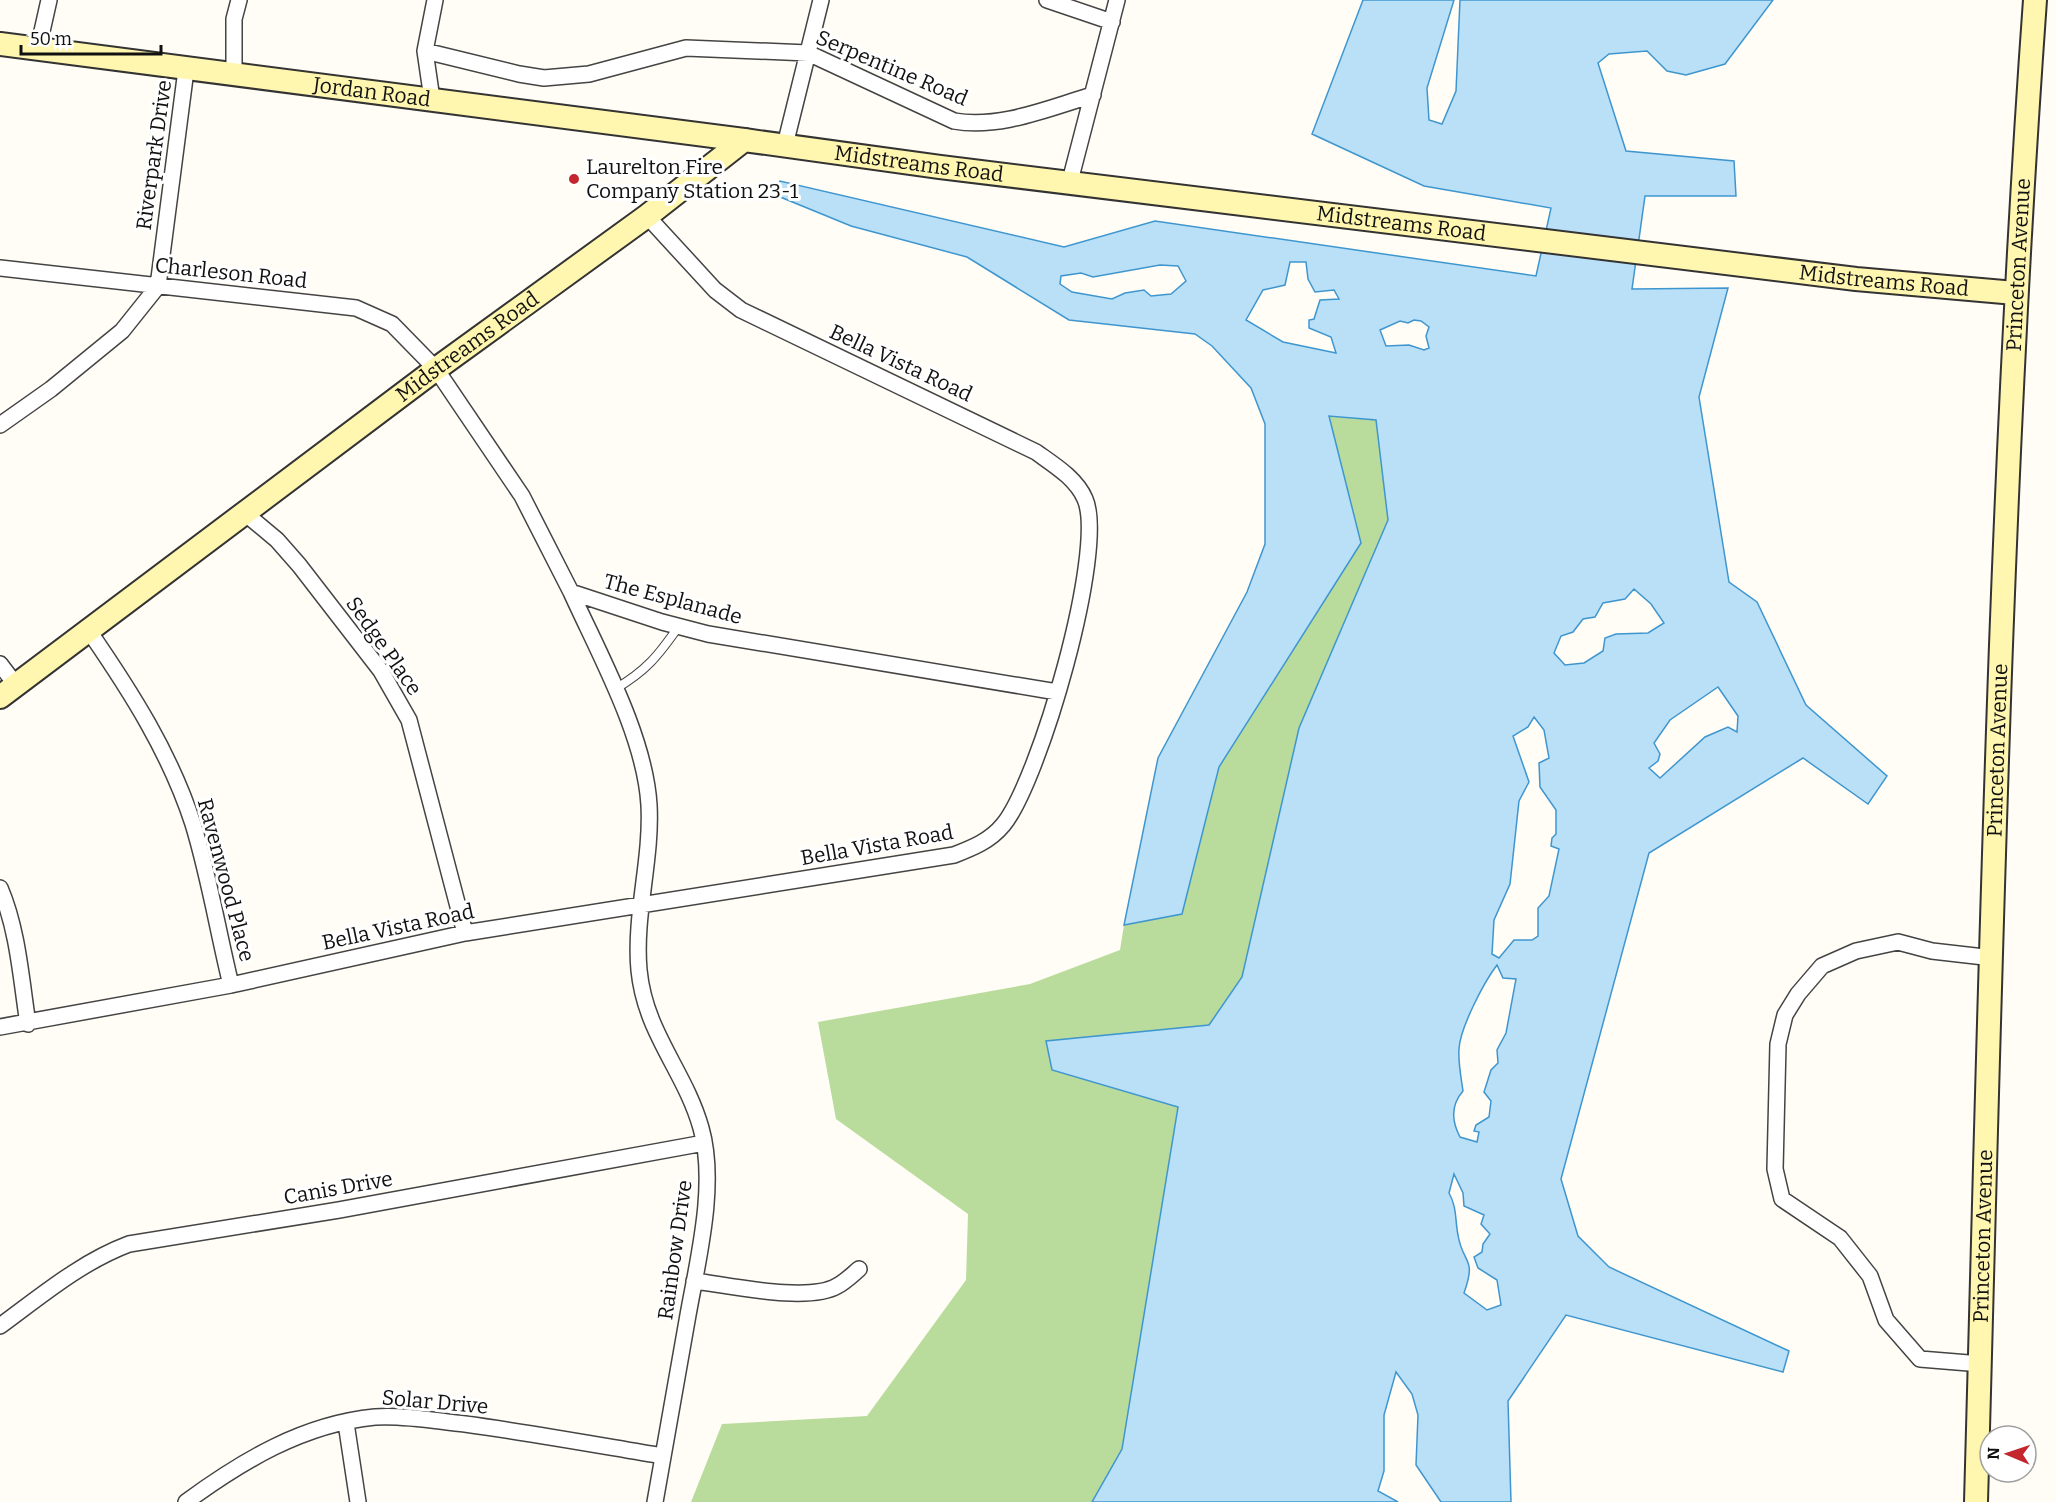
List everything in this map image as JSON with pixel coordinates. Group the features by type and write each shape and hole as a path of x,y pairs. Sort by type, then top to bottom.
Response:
{"street":[{"path":"38,49 49,0"},
{"path":"234,76 234,19 239,0"},
{"path":"432,99 425,51 435,0"},
{"path":"785,145 821,0"},
{"path":"1047,0 1112,22"},
{"path":"1070,181 1118,0"},
{"name":"Princeton Avenue","path":"1976,1502 2015,293 2036,0"},
{"name":"Jordan Road","path":"0,44 186,70 432,99 744,140"},
{"name":"Serpentine Road","path":"425,51 544,78 589,74 686,48 808,53 954,121 974,125 999,122 1093,95"},
{"name":"Riverpark Drive","path":"158,286 186,70"},
{"name":"Midstreams Road","path":"8,691 247,514 436,369 646,216 744,140 1856,279 2015,293"},
{"name":"Bella Vista Road","path":"0,1027 28,1024 231,985 465,933 954,855 979,846 1003,825 1024,790 1045,738 1086,582 1089,522 1085,500 1077,486 1036,452 741,310 715,290 646,216"},
{"name":"Charleson Road","path":"0,268 356,308 392,324 436,369"},
{"path":"0,425 51,389 122,331 158,286"},
{"name":"The Esplanade","path":"436,369 522,496 571,592 708,634 1057,692"},
{"name":"Sedge Place","path":"247,514 277,540 299,565 381,671 409,720 465,933"},
{"name":"Rainbow Drive","path":"571,592 615,689 639,758 649,803 649,846 640,905 639,969 646,1011 688,1096 701,1128 704,1143 707,1181 694,1281 654,1502"},
{"name":"Ravenwood Place","path":"89,632 139,705 167,758 193,824 231,985"},
{"path":"0,664 8,691"},
{"path":"0,888 6,901 18,955 28,1024"},
{"path":"1981,1364 1920,1359 1886,1320 1870,1276 1840,1238 1782,1199 1774,1169 1778,1044 1785,1015 1798,994 1822,966 1856,951 1898,942 1932,951 1993,958"},
{"name":"Canis Drive","path":"0,1326 78,1269 104,1253 129,1244 339,1210 704,1143"},
{"path":"694,1281 786,1293 812,1293 836,1287 859,1269"},
{"name":"Solar Drive","path":"186,1502 257,1454 286,1441 375,1417 412,1418 492,1428 663,1456"},
{"path":"346,1423 358,1502"}],"lane":[{"path":"615,689 641,674 655,660 679,626"}],"green space":[{"path":"1329,416 1376,420 1388,520 1299,728 1242,977 1209,1025 1046,1041 1052,1070 1178,1106 1122,1449 1092,1502 691,1502 722,1424 867,1416 966,1280 968,1214 836,1119 818,1022 1030,984 1120,950 1124,925 1182,914 1219,767 1361,543"}],"water":[{"path":"1363,0 1454,0 1427,88 1429,120 1442,124 1456,91 1460,0 1773,0 1725,64 1686,75 1667,71 1647,51 1609,54 1598,63 1626,151 1734,161 1736,196 1645,196 1632,289 1728,288 1699,397 1729,582 1757,602 1806,705 1887,776 1868,804 1803,758 1649,853 1561,1179 1578,1236 1609,1267 1789,1351 1783,1372 1566,1315 1508,1401 1511,1502 1441,1502 1416,1465 1418,1415 1412,1394 1396,1372 1384,1415 1384,1471 1378,1491 1398,1502 1092,1502 1122,1449 1178,1107 1052,1070 1046,1041 1209,1025 1242,977 1299,728 1388,520 1376,420 1329,416 1361,543 1219,767 1182,914 1124,925 1158,758 1247,592 1265,544 1265,424 1251,388 1212,346 1195,334 1069,320 967,257 851,226 773,194 780,181 1064,247 1155,221 1536,276 1551,208 1424,186 1312,134","holes":["1290,262 1306,262 1308,279 1315,292 1334,290 1339,299 1320,300 1314,319 1309,320 1309,328 1331,337 1336,353 1283,342 1246,320 1263,290 1285,285","1160,265 1178,266 1186,281 1171,294 1151,296 1144,290 1125,293 1112,299 1072,292 1060,284 1061,276 1081,273 1093,277","1414,320 1421,321 1429,327 1426,336 1429,348 1424,350 1409,345 1386,346 1380,330 1400,321 1408,323","1634,589 1651,604 1664,623 1648,633 1616,634 1605,638 1603,651 1584,663 1565,665 1554,653 1561,636 1573,632 1583,619 1595,617 1603,603 1625,599","1718,687 1738,716 1737,732 1728,727 1705,737 1660,778 1649,768 1658,761 1660,754 1654,743 1670,720","1534,717 1544,730 1549,758 1539,763 1540,787 1556,810 1556,834 1552,838 1551,846 1559,849 1549,896 1538,908 1538,936 1532,940 1514,940 1499,958 1492,954 1494,920 1510,884 1519,801 1529,782 1513,736 1528,727","1497,965 1503,978 1516,979 1506,1033 1497,1050 1498,1063 1491,1070 1484,1092 1491,1101 1489,1117 1476,1125 1474,1131 1479,1132 1477,1142 1460,1137 1455,1126 1454,1108 1463,1091 1459,1059 1460,1040 1486,982","1454,1174 1463,1193 1464,1206 1484,1215 1481,1224 1490,1234 1483,1244 1482,1252 1474,1257 1478,1268 1497,1280 1501,1305 1487,1310 1464,1293 1469,1267 1460,1245 1452,1198 1449,1193"]}],"place":[{"name":"Laurelton Fire Company Station 23-1","path":"574,179"}]}
